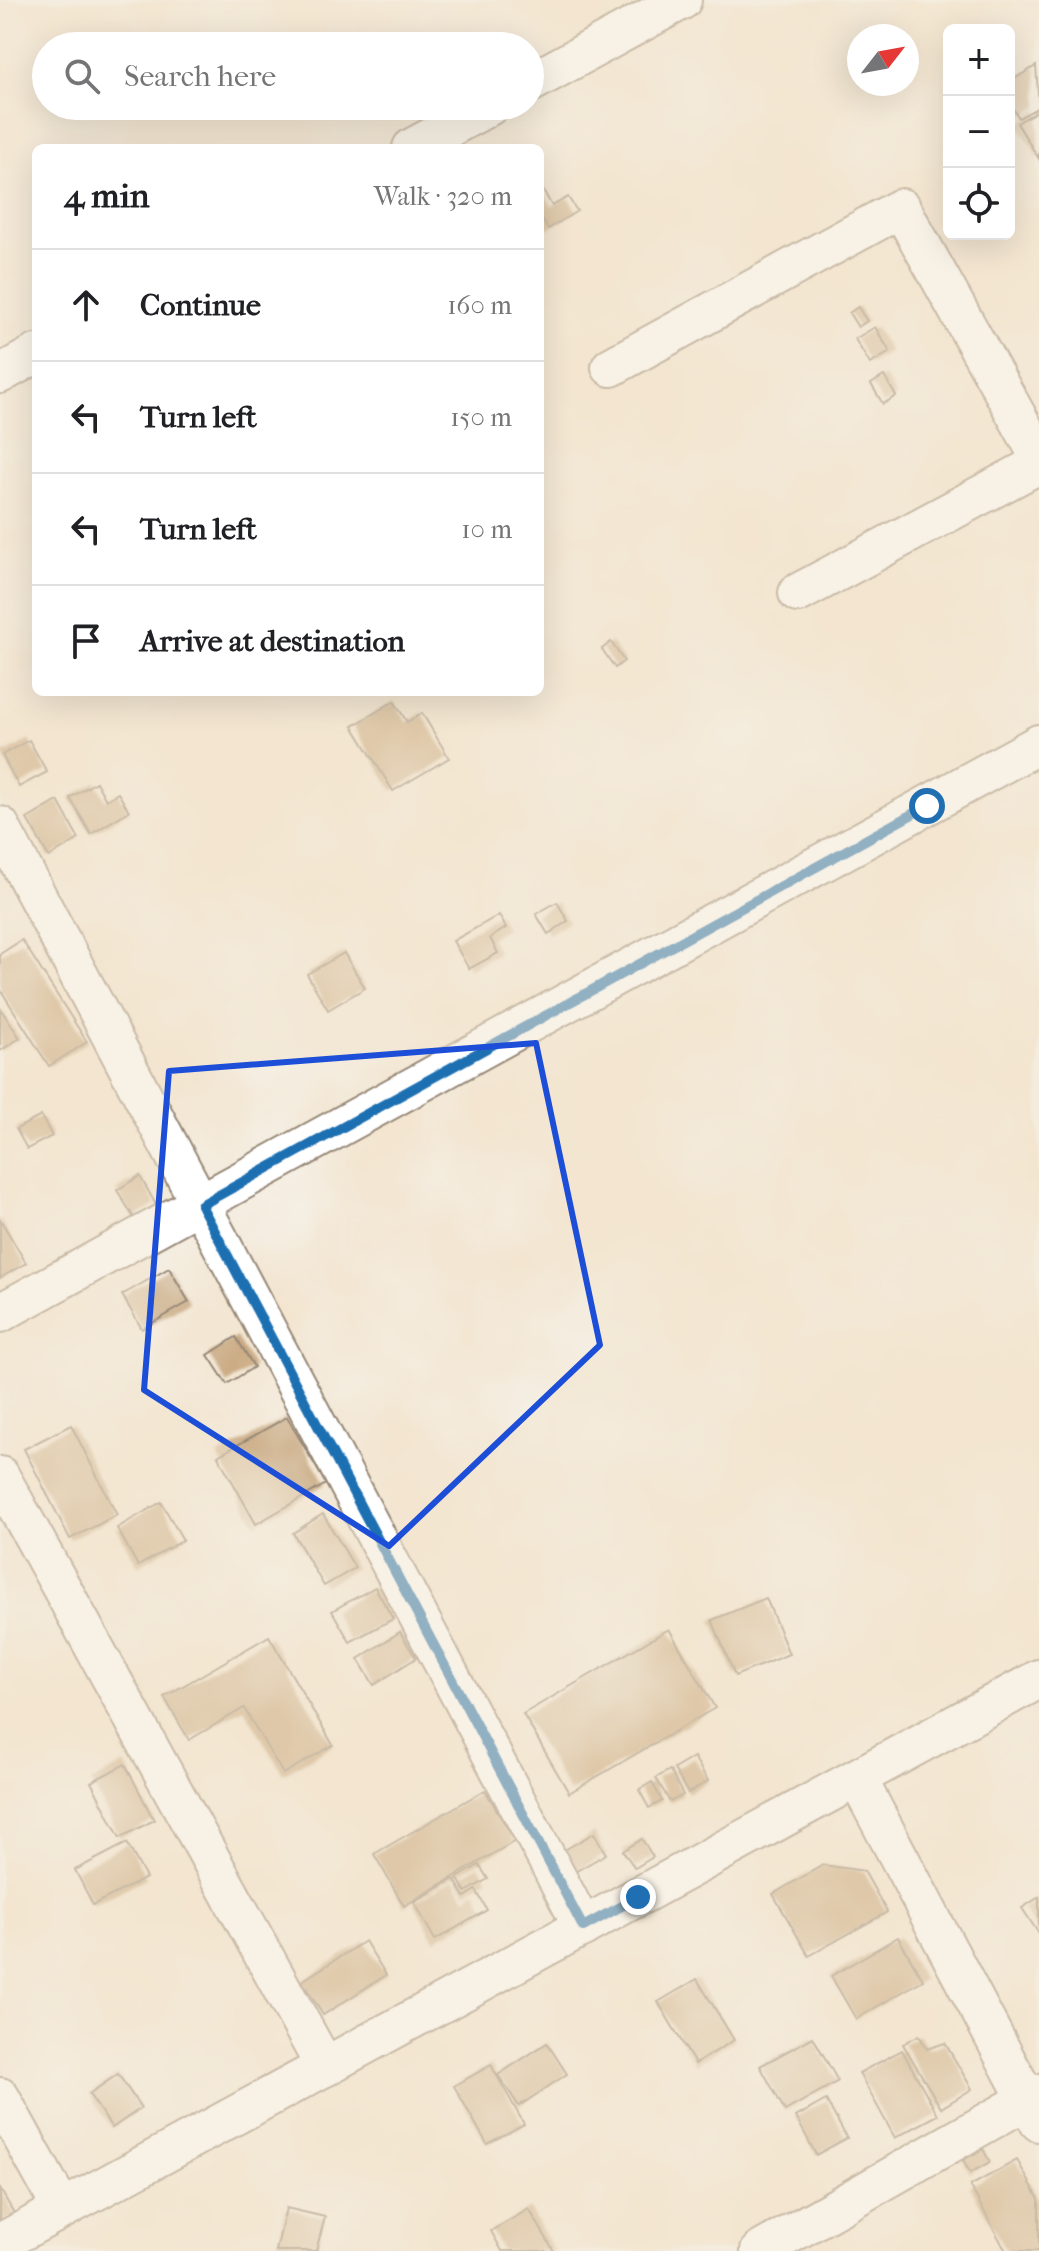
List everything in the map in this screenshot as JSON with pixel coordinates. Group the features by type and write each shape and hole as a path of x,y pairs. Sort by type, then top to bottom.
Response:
{"street":[{"path":"544,75 682,0"},
{"path":"419,144 463,120"},
{"path":"611,367 901,208 1039,456"},
{"path":"0,374 32,356"},
{"path":"798,593 1039,464"},
{"path":"0,1313 1039,744"},
{"path":"0,826 583,1927"},
{"path":"0,1476 325,2067"},
{"path":"0,2243 1039,1679"},
{"path":"760,2251 1036,2105 857,1778"},
{"path":"0,2097 62,2209"}],"highlighted area":[{"path":"536,1043 600,1345 389,1546 144,1390 169,1071"}],"building":[{"path":"1036,66 1039,107 1019,118 1015,112 1015,78"},
{"path":"1039,110 1039,159 1017,123"},
{"path":"544,192 552,206 568,197 577,211 548,229 544,222"},
{"path":"858,307 867,321 858,327 849,313"},
{"path":"875,327 890,352 870,364 855,339"},
{"path":"884,376 896,396 883,404 871,384"},
{"path":"611,642 624,661 615,668 602,649"},
{"path":"394,701 407,722 422,713 449,758 393,791 353,726"},
{"path":"29,740 47,772 19,787 2,755"},
{"path":"96,782 106,800 118,793 129,811 91,834 70,798"},
{"path":"58,801 79,839 49,857 27,819"},
{"path":"557,902 568,921 548,934 536,914"},
{"path":"499,915 506,928 490,938 498,953 469,969 453,941"},
{"path":"22,940 87,1042 49,1066 0,989 0,954"},
{"path":"344,953 365,988 328,1010 307,974"},
{"path":"0,1008 20,1038 0,1051"},
{"path":"41,1116 52,1136 27,1149 16,1129"},
{"path":"140,1176 156,1205 134,1218 117,1190"},
{"path":"0,1219 26,1263 0,1278"},
{"path":"169,1268 189,1302 142,1329 122,1295"},
{"path":"236,1337 254,1367 227,1384 208,1355"},
{"path":"287,1417 326,1484 256,1524 218,1456"},
{"path":"71,1425 117,1515 70,1539 24,1449"},
{"path":"161,1502 183,1540 138,1566 117,1528"},
{"path":"323,1514 355,1568 324,1586 293,1533"},
{"path":"375,1587 393,1619 350,1642 332,1611"},
{"path":"766,1598 789,1654 735,1676 712,1620"},
{"path":"669,1629 715,1708 569,1793 523,1714"},
{"path":"400,1632 416,1658 374,1685 358,1659"},
{"path":"269,1636 333,1745 283,1774 244,1708 189,1740 164,1697"},
{"path":"694,1757 708,1781 688,1793 674,1769"},
{"path":"125,1764 154,1820 120,1838 91,1782"},
{"path":"670,1770 683,1795 670,1802 656,1778"},
{"path":"652,1782 662,1801 649,1808 639,1790"},
{"path":"485,1790 515,1841 404,1906 374,1854"},
{"path":"594,1833 606,1854 573,1873 561,1852"},
{"path":"642,1839 653,1857 635,1868 623,1851"},
{"path":"127,1843 146,1878 93,1905 75,1870"},
{"path":"479,1865 488,1879 466,1892 457,1878"},
{"path":"823,1865 864,1871 887,1912 809,1956 773,1894"},
{"path":"454,1879 465,1897 476,1890 487,1910 435,1940 414,1902"},
{"path":"1039,1897 1039,1934 1022,1908"},
{"path":"898,1937 923,1980 856,2019 831,1976"},
{"path":"365,1941 386,1975 323,2015 302,1981"},
{"path":"697,1979 734,2040 695,2064 658,2002"},
{"path":"919,2035 927,2049 945,2043 972,2089 941,2108 903,2044"},
{"path":"813,2037 838,2081 785,2111 760,2066"},
{"path":"547,2043 567,2074 519,2106 498,2075"},
{"path":"902,2050 938,2115 895,2138 859,2073"},
{"path":"491,2065 524,2124 487,2144 454,2086"},
{"path":"118,2074 141,2108 112,2128 89,2094"},
{"path":"826,2100 847,2138 816,2155 796,2117"},
{"path":"983,2149 990,2162 970,2173 963,2160"},
{"path":"1017,2160 1039,2199 1039,2251 1006,2251 970,2186"},
{"path":"0,2189 15,2215 0,2224"},
{"path":"286,2208 325,2217 316,2251 276,2251"},
{"path":"529,2209 554,2251 502,2251 491,2231"}],"route":[{"path":"638,1897 583,1927 201,1205 927,806"}]}
